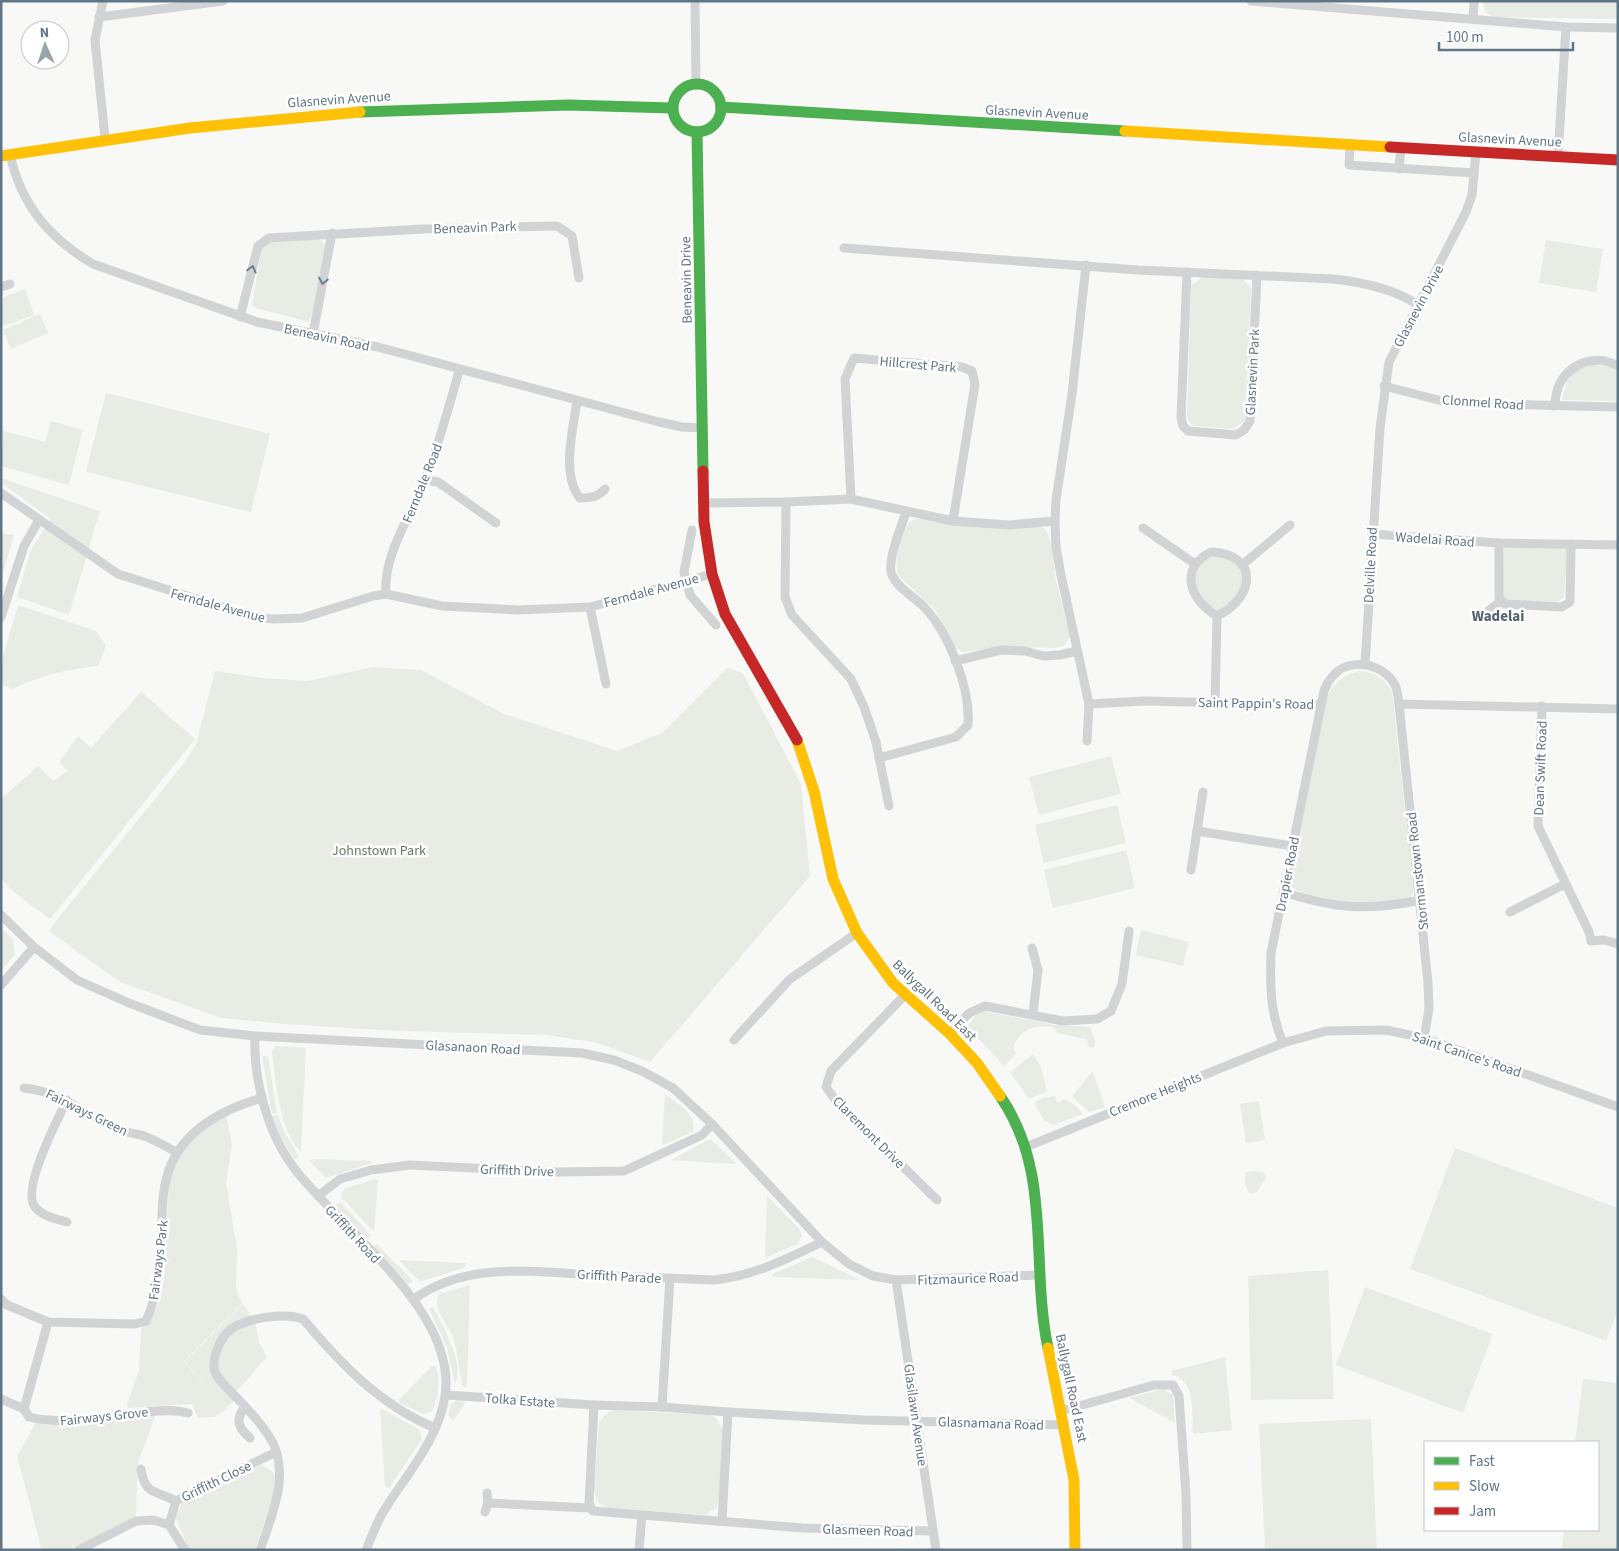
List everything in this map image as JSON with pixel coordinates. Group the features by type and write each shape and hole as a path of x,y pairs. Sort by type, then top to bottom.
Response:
{"main road":[{"path":"696,83 703,84 716,92 721,107 720,115 712,127 697,132 690,131 678,122 672,108 676,94 682,88 696,83"},
{"name":"Glasnevin Avenue","path":"6,155 105,138 256,120 362,112 517,106 672,108"},
{"name":"Glasnevin Avenue","path":"721,107 1618,160"},
{"name":"Beneavin Drive","path":"697,132 703,428"},
{"name":"Ballygall Road East","path":"703,428 704,503 712,574 725,614 740,644 800,745 814,791 833,878 857,933 878,964 905,995 950,1034 977,1063 999,1091 1026,1147 1036,1189 1042,1310 1046,1340 1074,1480 1075,1550"}],"street":[{"path":"103,1 94,40 105,138"},
{"path":"99,17 223,1"},
{"path":"695,1 696,83"},
{"path":"1251,1 1566,27 1618,28"},
{"path":"1473,18 1474,1"},
{"path":"1558,156 1566,27"},
{"path":"1350,145 1349,165 1474,173"},
{"path":"1399,168 1401,148"},
{"name":"Glasnevin Drive","path":"1378,466 1384,386 1388,362 1466,212 1472,194 1476,152"},
{"name":"Beneavin Road","path":"6,155 32,208 53,236 69,250 93,264 240,316 313,334 378,347 577,402 682,427 703,428"},
{"name":"Beneavin Park","path":"240,316 258,246 269,238 332,233 557,226 572,236 579,278"},
{"path":"313,334 332,233"},
{"path":"844,248 1086,266 1356,281 1409,299 1417,304"},
{"path":"1086,266 1072,394 1056,500 1055,521 1056,547 1061,575 1089,704 1088,741"},
{"name":"Glasnevin Park","path":"1187,272 1181,417 1188,431 1236,435 1244,430 1250,421 1257,275"},
{"name":"Hillcrest Park","path":"851,499 845,379 854,358 962,367 972,371 975,384 953,521"},
{"path":"1554,406 1559,384 1571,369 1583,362 1594,360 1606,361 1618,366"},
{"name":"Ferndale Road","path":"386,594 387,574 396,545 425,480 446,422 459,370"},
{"name":"Clonmel Road","path":"1384,386 1442,401 1618,407"},
{"path":"577,402 571,450 570,477 572,484 580,498 595,496 605,489"},
{"name":"Delville Road","path":"1365,664 1372,534 1378,466"},
{"path":"425,480 438,482 496,523"},
{"name":"Ferndale Avenue","path":"1,493 118,574 254,617 273,620 302,618 373,596 386,594 442,606 518,610 590,607 712,574"},
{"path":"704,503 851,499 953,521 1009,524 1055,521"},
{"path":"786,502 785,596 792,614 851,680 864,707 879,758 889,806"},
{"path":"879,758 956,737 968,725 969,710 955,662 932,616 892,575 891,564 906,512"},
{"path":"1,617 24,546 40,520"},
{"path":"1242,565 1290,525"},
{"path":"1143,528 1195,564"},
{"path":"692,530 684,572 690,595 716,625"},
{"name":"Wadelai Road","path":"1372,534 1499,544 1618,545"},
{"path":"1499,544 1499,598 1501,601 1505,604 1562,607 1570,602 1571,544"},
{"path":"1211,552 1226,553 1242,565 1247,580 1239,601 1230,609 1217,616 1201,604 1191,587 1195,564 1200,558 1211,552"},
{"path":"1479,618 1501,601"},
{"name":"Ferndale Avenue","path":"590,607 606,684"},
{"path":"1215,703 1217,616"},
{"path":"955,662 1001,650 1025,651 1043,656 1077,651"},
{"path":"1365,664 1387,676 1396,686 1400,704 1618,709"},
{"name":"Saint Pappin's Road","path":"1089,704 1145,701 1321,705 1324,690 1332,676 1345,668 1365,664"},
{"name":"Stormanstown Road","path":"1400,704 1421,900 1429,1009 1424,1038"},
{"name":"Drapier Road","path":"1283,1042 1275,1024 1270,993 1271,954 1321,705"},
{"name":"Dean Swift Road","path":"1542,706 1538,826 1589,932 1591,941 1604,940 1618,944"},
{"path":"1191,870 1203,792"},
{"path":"1197,832 1292,846"},
{"path":"1510,912 1566,884"},
{"path":"1284,892 1325,905 1357,908 1421,900"},
{"name":"Glasanaon Road","path":"1,915 34,948 77,980 130,1004 200,1030 255,1036 582,1053 614,1060 663,1081 673,1088 712,1124 822,1242 849,1264 873,1276 896,1280"},
{"path":"950,1034 969,1013 985,1006 1063,1021 1081,1022 1097,1020 1112,1011 1122,984 1129,931"},
{"path":"734,1040 790,979 857,933"},
{"path":"1,985 34,948"},
{"path":"1032,948 1038,970 1032,1014"},
{"name":"Claremont Drive","path":"905,995 831,1071 826,1087 849,1114 937,1200"},
{"name":"Saint Canice's Road","path":"1283,1042 1326,1031 1363,1028 1386,1030 1424,1038 1618,1107"},
{"name":"Griffith Road","path":"255,1036 262,1098 269,1122 293,1167 414,1299 434,1331 442,1350 446,1371 446,1395 435,1428 421,1455 383,1511 366,1550"},
{"name":"Cremore Heights","path":"1026,1147 1283,1042"},
{"name":"Fairways Green","path":"24,1088 42,1090 67,1100 106,1124 125,1133 157,1141 176,1152"},
{"name":"Fairways Park","path":"1,1299 7,1305 48,1322 135,1324 146,1321 152,1309 158,1282 164,1186 176,1152 191,1134 211,1119 238,1104 262,1098"},
{"path":"67,1100 52,1130 33,1183 32,1200 35,1207 48,1217 67,1222"},
{"name":"Griffith Drive","path":"318,1196 340,1179 371,1170 410,1165 558,1172 624,1171 702,1135 712,1124"},
{"name":"Griffith Parade","path":"414,1299 431,1287 456,1279 506,1270 714,1280 752,1274 822,1242"},
{"name":"Fitzmaurice Road","path":"896,1280 1041,1276"},
{"path":"662,1407 670,1278"},
{"name":"Glasilawn Avenue","path":"896,1280 915,1421 936,1550"},
{"path":"260,1550 278,1490 276,1452 270,1437 214,1370 219,1345 232,1329 250,1322 290,1314 303,1319 371,1391 393,1407 435,1428"},
{"path":"24,1409 48,1322"},
{"path":"1061,1411 1154,1385 1173,1385 1179,1396 1187,1550"},
{"name":"Tolka Estate","path":"446,1395 828,1417"},
{"name":"Fairways Grove","path":"1,1399 24,1409 29,1416 54,1421 156,1411 179,1410 188,1413"},
{"path":"590,1508 594,1405"},
{"name":"Griffith Close","path":"245,1406 238,1418 238,1424 250,1438"},
{"path":"487,1493 486,1507 590,1508 593,1511 722,1521 728,1412"},
{"name":"Glasnamana Road","path":"828,1417 1064,1425"},
{"name":"Griffith Close","path":"141,1469 143,1482 148,1490 176,1501 276,1452"},
{"path":"169,1524 176,1501"},
{"path":"639,1550 642,1515"},
{"path":"79,1550 136,1520 154,1520 169,1524 185,1550"},
{"name":"Glasmeen Road","path":"722,1521 802,1528 933,1531"}],"green space":[{"path":"1483,1 1618,1 1618,19 1495,17 1485,12"},
{"path":"313,238 321,240 326,245 317,300 309,322 259,309 252,305 262,246 265,243"},
{"path":"1546,240 1603,249 1596,292 1539,283"},
{"path":"1202,277 1241,278 1251,287 1245,420 1234,429 1196,426 1191,424 1187,417 1191,286"},
{"path":"25,289 34,315 1,327 1,298"},
{"path":"40,314 48,333 11,349 3,330"},
{"path":"1592,365 1608,366 1618,372 1618,401 1562,400 1570,376 1584,367"},
{"path":"106,393 270,434 251,512 86,472"},
{"path":"51,421 83,430 69,485 1,466 3,431 45,442"},
{"path":"1,478 100,511 69,615 17,597 31,550 51,519 1,483"},
{"path":"915,519 1037,525 1045,529 1052,544 1055,577 1070,636 1065,645 1056,648 1009,647 962,652 954,647 936,611 898,575 897,570 899,546 909,524"},
{"path":"1,533 14,535 1,581"},
{"path":"1504,546 1568,546 1564,598 1557,602 1508,601 1502,596"},
{"path":"1218,556 1231,560 1243,575 1242,588 1238,597 1221,610 1209,608 1198,594 1195,585 1195,576 1199,567 1206,560"},
{"path":"18,605 96,631 106,645 98,666 54,673 13,689 1,684 1,663"},
{"name":"Johnstown Park","path":"373,667 421,670 504,714 617,751 662,733 727,668 743,673 801,784 810,876 650,1062 598,1043 548,1035 398,1031 221,1018 120,982 50,932 52,926 185,762 196,745 215,671 262,678 308,681"},
{"path":"1360,671 1379,677 1392,692 1414,892 1409,899 1365,905 1312,897 1289,884 1326,700 1339,681 1348,675"},
{"path":"141,692 195,739 50,919 14,892 1,879 1,799 38,766 53,781 68,771 59,762 78,736 91,748"},
{"path":"1111,756 1121,794 1039,815 1029,777"},
{"path":"1117,805 1126,843 1044,863 1035,825"},
{"path":"1126,850 1135,888 1053,908 1044,870"},
{"path":"1,928 13,939 15,955 1,970"},
{"path":"1141,930 1189,942 1183,966 1136,955"},
{"path":"981,1011 1056,1025 1090,1027 1095,1040 1095,1046 1090,1048 1086,1039 1057,1033 1054,1027 1035,1027 1024,1032 1016,1041 1013,1047 1016,1054 1004,1066 967,1027"},
{"path":"275,1046 306,1048 301,1151 288,1133 283,1119 272,1052"},
{"path":"1033,1054 1040,1065 1047,1091 1029,1099 1010,1072"},
{"path":"262,1056 268,1056 277,1113 272,1114"},
{"path":"1093,1071 1105,1107 1089,1112 1072,1096"},
{"path":"665,1094 689,1114 694,1125 693,1131 690,1133 662,1145"},
{"path":"1055,1096 1058,1103 1064,1099 1075,1105 1083,1114 1053,1125 1045,1121 1034,1103 1043,1098"},
{"path":"1259,1101 1265,1140 1246,1143 1240,1104"},
{"path":"226,1114 232,1144 226,1183 237,1249 236,1288 242,1304 184,1361 212,1393 185,1361 243,1304 255,1321 259,1343 267,1357 234,1394 237,1398 227,1409 215,1417 198,1418 192,1404 128,1408 127,1404 139,1370 141,1327 153,1315 160,1296 164,1273 172,1170 183,1146 200,1130"},
{"path":"278,1115 285,1133 299,1156 294,1160 280,1136 272,1116"},
{"path":"710,1139 735,1162 734,1164 671,1160"},
{"path":"1455,1148 1618,1208 1618,1309 1606,1341 1410,1269"},
{"path":"313,1159 372,1161 372,1163 326,1178 310,1161"},
{"path":"1246,1172 1264,1173 1266,1178 1257,1192 1250,1194 1245,1183 1245,1175"},
{"path":"375,1179 378,1180 374,1232 341,1197 344,1189"},
{"path":"767,1196 800,1230 802,1236 797,1244 765,1258"},
{"path":"340,1202 371,1235 367,1240 335,1206"},
{"path":"377,1244 413,1281 408,1284 373,1246"},
{"path":"812,1257 860,1280 772,1277 772,1274"},
{"path":"399,1260 466,1263 466,1267 422,1281 417,1279"},
{"path":"1328,1270 1334,1399 1251,1400 1248,1276"},
{"path":"470,1285 467,1387 463,1387 454,1340 440,1314 437,1299 439,1294"},
{"path":"1365,1287 1493,1334 1463,1413 1336,1365"},
{"path":"433,1307 452,1345 458,1376 455,1384 447,1347 429,1309"},
{"path":"1225,1357 1232,1430 1193,1434 1189,1390 1180,1378 1172,1375 1171,1371"},
{"path":"432,1366 436,1366 439,1383 432,1411 423,1414 400,1403 399,1400"},
{"path":"1583,1379 1618,1383 1618,1550 1562,1550 1564,1531 1599,1531 1599,1441 1575,1441"},
{"path":"1163,1389 1173,1395 1175,1423 1129,1398"},
{"path":"457,1400 465,1400 464,1405 453,1421 448,1415 451,1404"},
{"path":"380,1408 420,1430 422,1439 389,1488 385,1487"},
{"path":"614,1410 709,1415 716,1418 724,1432 719,1500 716,1508 705,1515 608,1508 600,1503 596,1499 594,1490 599,1423 607,1413"},
{"path":"157,1411 138,1463 136,1517 69,1550 42,1550 17,1456 38,1419"},
{"path":"1371,1419 1377,1550 1265,1550 1259,1424"},
{"path":"261,1465 273,1472 275,1480 272,1500 255,1550 189,1550 176,1518 182,1503"}],"traffic: fast":[{"path":"692,84 702,84 714,91 721,103 721,108 721,113 714,125 702,132 692,132 684,128 677,121 673,113 673,103 677,95 684,88 692,84"},
{"path":"360,112 568,105 672,108"},
{"path":"721,107 1125,131"},
{"path":"697,132 703,471"},
{"path":"1000,1096 1017,1125 1027,1155 1034,1186 1040,1283 1048,1348"}],"traffic: slow":[{"path":"1,156 190,128 360,112"},
{"path":"1125,131 1390,147"},
{"path":"797,740 814,791 833,879 857,933 893,983 950,1034 977,1063 1000,1096"},
{"path":"1048,1348 1074,1480 1075,1550"}],"traffic: jam":[{"path":"1390,147 1618,160"},
{"path":"703,471 704,522 712,574 725,614 797,740"}],"district":[{"name":"Wadelai","path":"1498,616"}]}
